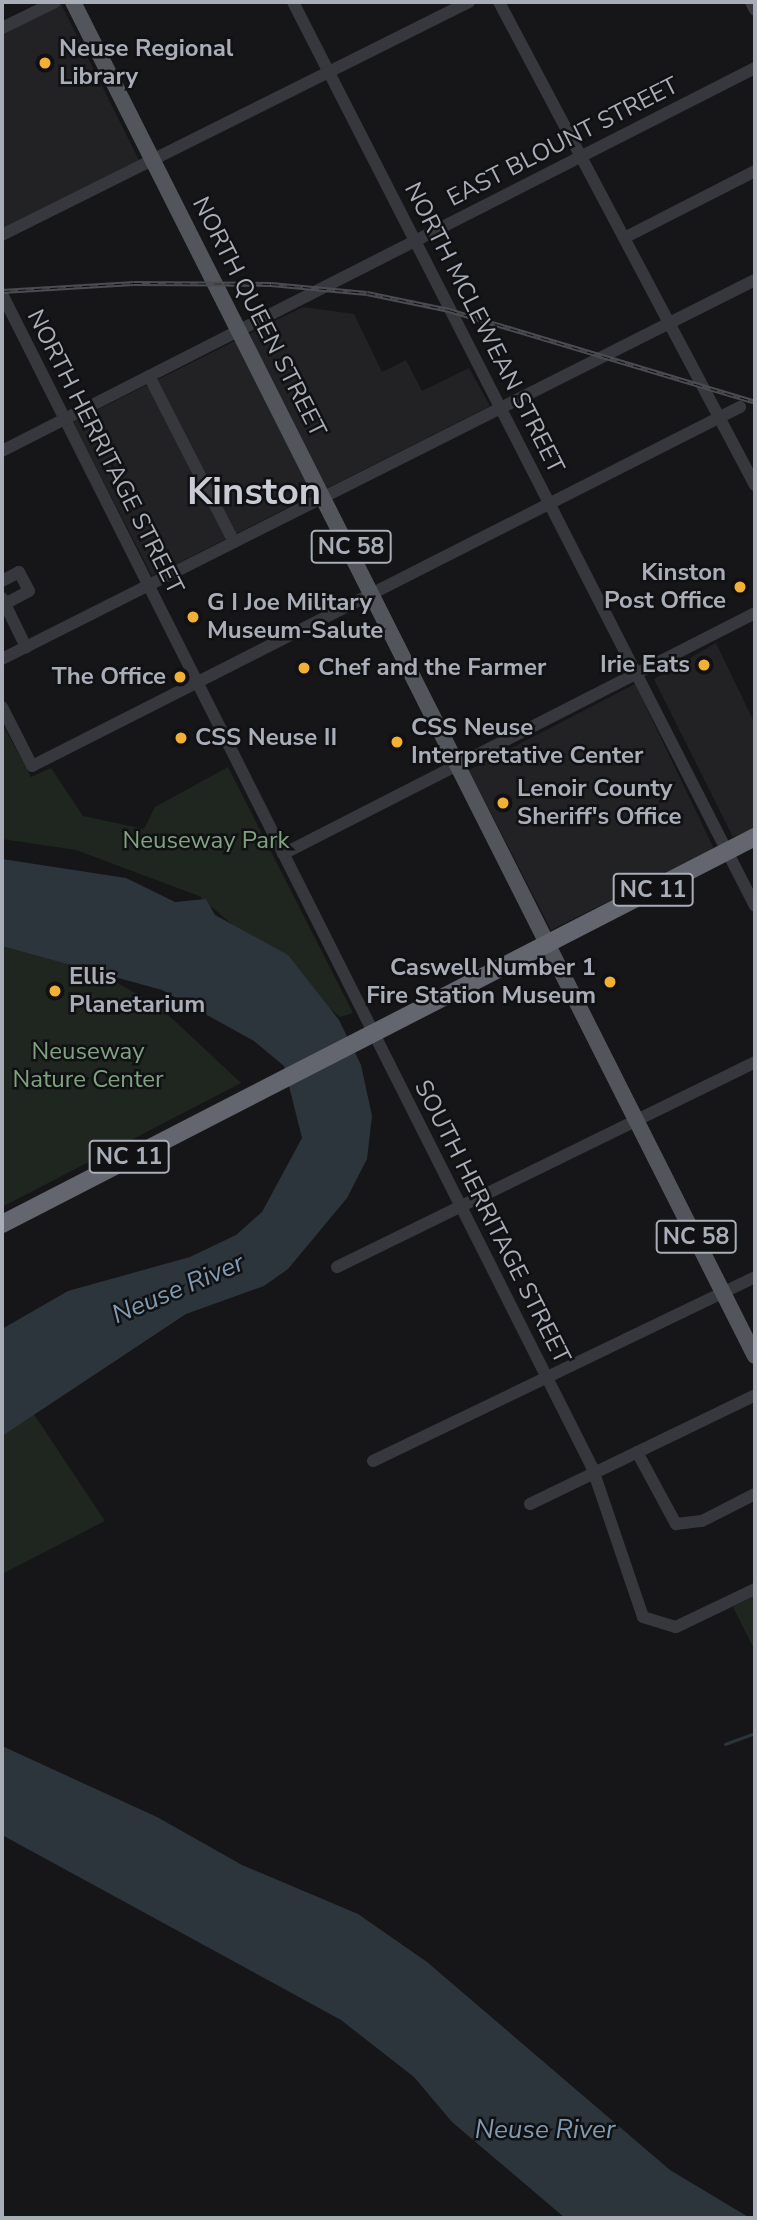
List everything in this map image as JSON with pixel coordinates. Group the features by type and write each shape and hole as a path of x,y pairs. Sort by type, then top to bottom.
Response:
{"highway":[{"name":"NC 11","path":"2,1224 257,1090 755,837"}],"main road":[{"name":"NORTH QUEEN STREET","path":"73,2 461,765"},
{"name":"NC 58","path":"461,765 755,1356"}],"street":[{"path":"2,28 55,2"},
{"name":"NORTH MCLEWEAN STREET","path":"293,2 501,408 640,671 755,906"},
{"path":"2,235 469,2"},
{"path":"499,2 755,485"},
{"path":"751,2 755,10"},
{"name":"EAST BLOUNT STREET","path":"2,451 755,68"},
{"path":"624,238 755,171"},
{"path":"2,659 755,280"},
{"name":"NORTH HERRITAGE STREET","path":"2,294 283,854"},
{"path":"149,376 234,542"},
{"path":"2,707 33,766 740,407"},
{"path":"2,581 19,572 29,591 3,601 26,647"},
{"path":"283,854 755,612"},
{"name":"SOUTH HERRITAGE STREET","path":"283,854 369,1033 461,1206 593,1473 643,1618 676,1628 755,1588"},
{"path":"337,1267 755,1062"},
{"path":"373,1461 755,1277"},
{"path":"530,1504 755,1395"},
{"path":"637,1452 676,1524 702,1521 755,1494"}],"shaded area":[{"path":"61,4 139,160 2,229 2,33"},
{"path":"303,307 354,314 382,372 406,360 422,391 469,368 490,406 152,576 73,422"},
{"path":"716,643 755,724 755,828 733,837 654,679"},
{"path":"635,684 714,849 551,930 469,770"}],"green space":[{"name":"Neuseway Park","path":"2,723 31,777 51,768 83,816 144,829 155,807 228,767 353,1013 340,1017 199,896 76,850 2,839"},
{"name":"Neuseway Nature Center","path":"2,946 86,964 162,1009 241,1083 2,1207"},
{"path":"2,1366 105,1521 2,1574"},
{"path":"755,1596 755,1651 733,1607"}],"water":[{"name":"Neuse River","path":"2,859 126,878 175,902 206,899 215,915 288,955 339,1020 361,1065 372,1116 367,1159 347,1198 288,1269 264,1286 186,1314 2,1436 2,1329 68,1291 190,1257 236,1235 262,1212 302,1138 284,1066 254,1041 162,990 2,946"},
{"name":"Neuse River","path":"2,1746 157,1817 242,1865 358,1914 427,1962 670,2170 750,2218 565,2218 452,2122 414,2077 341,2020 2,1835"}],"waterway":[{"path":"725,1744 755,1733"}],"railway":[{"path":"2,291 134,283 271,284 367,293 449,310 755,402"}],"place":[{"name":"Neuse Regional Library","path":"45,63"},
{"name":"Kinston Post Office","path":"740,587"},
{"name":"G I Joe Military Museum-Salute","path":"193,617"},
{"name":"Irie Eats","path":"704,665"},
{"name":"Chef and the Farmer","path":"304,668"},
{"name":"The Office","path":"180,677"},
{"name":"CSS Neuse II","path":"181,738"},
{"name":"CSS Neuse Interpretative Center","path":"397,742"},
{"name":"Lenoir County Sheriff's Office","path":"503,803"},
{"name":"Caswell Number 1 Fire Station Museum","path":"610,982"},
{"name":"Ellis Planetarium","path":"55,991"}],"district":[{"name":"Kinston","path":"254,492"}]}
